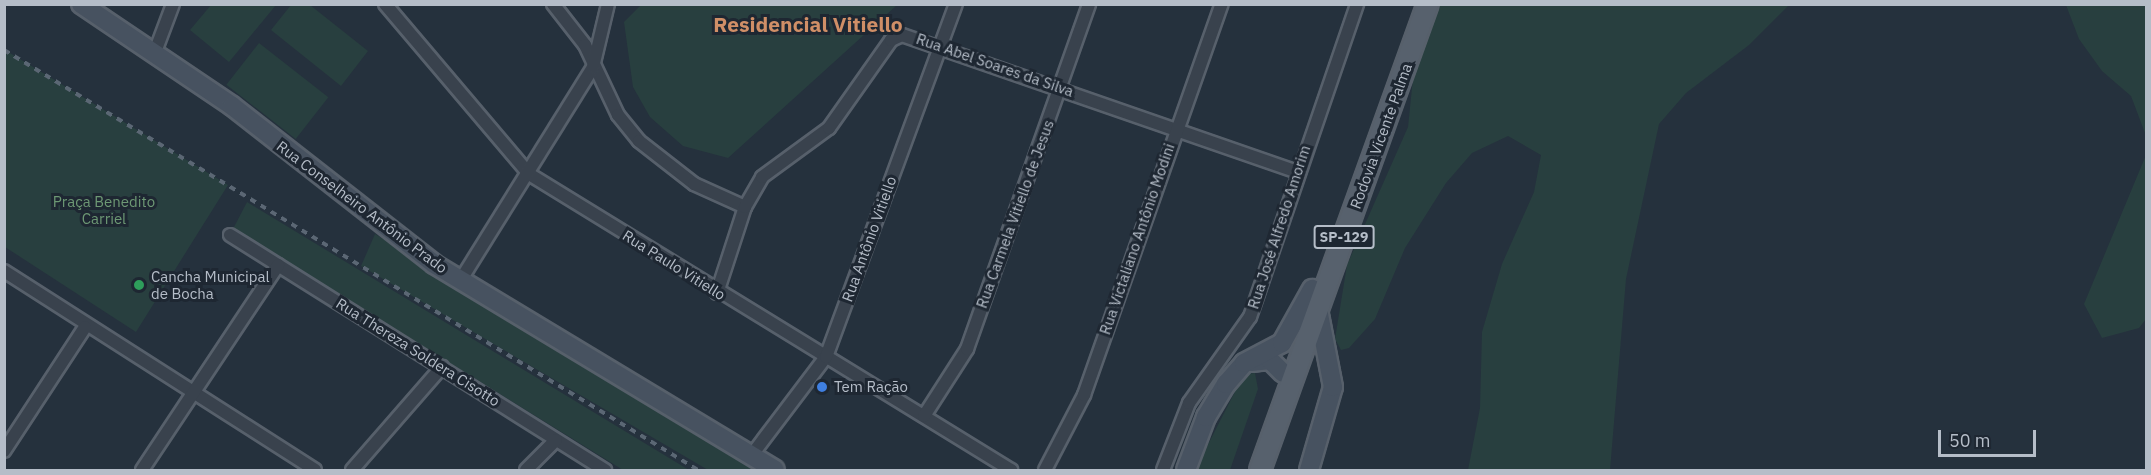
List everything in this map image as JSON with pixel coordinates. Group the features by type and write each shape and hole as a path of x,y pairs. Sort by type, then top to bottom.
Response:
{"main road":[{"name":"Rua Conselheiro Antônio Prado","path":"81,4 155,52 460,281 775,471"},
{"name":"Rodovia Vicente Palma","path":"1260,471 1312,289 1415,4"},
{"name":"Rodovia Vicente Palma","path":"1290,371 1318,309 1428,4"},
{"path":"1186,471 1211,408 1244,363 1282,343 1312,289"},
{"path":"1310,471 1331,402 1318,309"},
{"path":"1244,363 1270,360 1290,371 1329,376"},
{"name":"SP-129","path":"1248,471 1290,371"}],"street":[{"path":"155,52 173,4"},
{"name":"Rua Paulo Vitiello","path":"385,4 454,80 495,138 529,174 717,293 924,416 1011,471"},
{"path":"553,4 585,45 593,67 639,141 694,184 745,207"},
{"path":"460,281 529,174 593,67 608,4"},
{"name":"Rua Antônio Vitiello","path":"751,456 826,357 956,4"},
{"name":"Rua Carmela Vitiello de Jesus","path":"924,416 967,349 1089,4"},
{"name":"Rua Victaliano Antônio Modini","path":"1045,471 1084,395 1175,128 1222,4"},
{"name":"Rua José Alfredo Amorim","path":"1162,471 1194,395 1250,317 1295,171 1357,4"},
{"name":"Rua Abel Soares da Silva","path":"717,293 745,207 762,177 830,128 891,40 902,35 941,46 1295,171"},
{"name":"Rua Thereza Soldera Cisotto","path":"230,235 605,471"},
{"path":"142,471 278,265"},
{"path":"4,271 85,327 315,471"},
{"path":"4,451 85,327"},
{"path":"352,471 442,367"},
{"path":"526,471 556,440"}],"green space":[{"path":"642,4 897,5 728,158 683,146 650,117 633,87 624,22"},
{"path":"211,5 276,5 229,62 190,30"},
{"path":"291,5 310,5 368,51 341,86 271,30"},
{"path":"1435,5 1789,5 1749,45 1686,93 1659,124 1626,279 1610,470 1468,470 1480,408 1482,332 1502,264 1534,192 1541,155 1508,136 1472,153 1446,183 1405,248 1375,319 1349,348 1341,350 1335,339 1347,265 1408,127 1413,78"},
{"path":"2066,5 2146,5 2146,155 2145,133 2131,96 2102,71 2079,39"},
{"path":"259,43 328,97 296,139 226,85"},
{"name":"Praça Benedito Carriel","path":"5,50 228,185 136,332 5,247"},
{"path":"2146,155 2146,319 2139,328 2102,338 2084,304"},
{"path":"247,202 689,470 623,470 233,229"},
{"path":"375,234 765,470 708,470 361,266"},
{"path":"1255,373 1258,389 1230,470 1195,470 1244,374"}],"railway":[{"path":"4,50 698,470"}],"place":[{"name":"Cancha Municipal de Bocha","path":"139,285"},
{"name":"Tem Ração","path":"822,387"}],"district":[{"name":"Residencial Vitiello","path":"808,24"}]}
